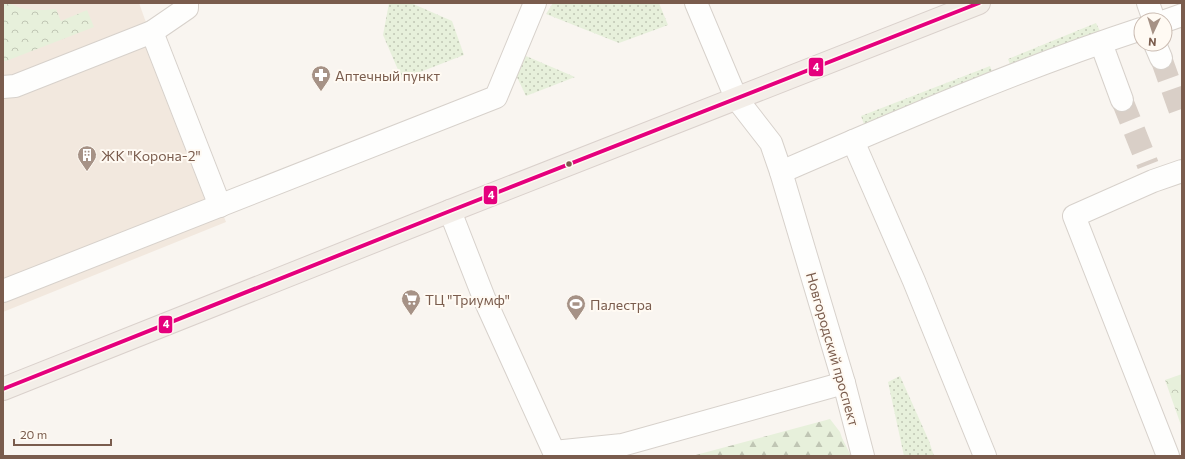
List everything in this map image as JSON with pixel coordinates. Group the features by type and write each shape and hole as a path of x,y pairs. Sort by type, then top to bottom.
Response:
{"main road":[{"path":"3,389 979,3"}],"street":[{"path":"3,87 15,86 152,32 187,8 187,3"},
{"path":"3,291 496,97 534,3"},
{"name":"Новгородский проспект","path":"696,3 736,98 771,143 844,383 863,456"},
{"path":"152,32 220,206"},
{"path":"781,172 1007,78 1100,43 1133,33"},
{"path":"1100,43 1122,100"},
{"path":"853,141 914,281 985,456"},
{"path":"1168,456 1074,216 1151,173 1182,171"},
{"path":"450,211 484,298 554,452 583,453 622,445 844,383"}],"shaded area":[{"path":"3,3 139,3 226,222 3,312"}],"green space":[{"path":"3,3 30,10 56,9 61,21 87,10 94,27 3,61"},
{"path":"389,3 411,3 452,21 464,55 402,79 383,35"},
{"path":"553,3 659,3 668,25 619,43 546,14"},
{"path":"1096,23 1100,31 1011,67 1008,59"},
{"path":"526,56 575,77 526,96 516,75"},
{"path":"990,66 993,74 864,124 861,116"},
{"path":"1182,374 1182,428 1165,380"},
{"path":"900,376 929,441 934,456 904,456 888,382"},
{"path":"830,419 840,432 851,456 692,456"}],"tunnel":[{"path":"1161,58 1182,117"},
{"path":"1122,100 1148,165"}],"transit line":[{"name":"4","path":"3,389 979,3"}],"place":[{"name":"Аптечный пункт","path":"321,92"},
{"name":"ЖК \"Корона-2\"","path":"87,172"},
{"name":"ТЦ \"Триумф\"","path":"411,316"},
{"name":"Палестра","path":"576,321"}]}
